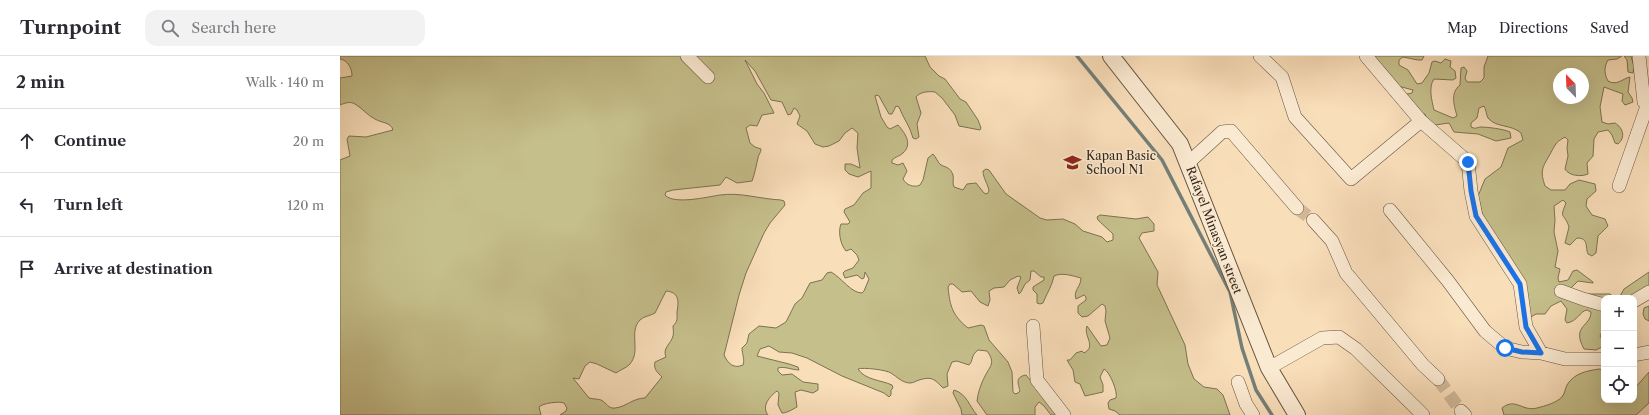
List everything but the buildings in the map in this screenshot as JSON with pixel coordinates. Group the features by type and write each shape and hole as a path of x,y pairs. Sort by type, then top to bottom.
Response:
{"street":[{"path":"687,56 708,76"},
{"name":"Rafayel Minasyan street","path":"1111,56 1180,144 1269,368 1297,415"},
{"path":"1260,56 1282,77 1294,117 1351,179 1421,121"},
{"path":"1366,56 1421,121 1468,162 1471,191 1476,216 1520,284 1526,327 1541,353"},
{"path":"1619,186 1648,107 1644,102 1639,56"},
{"path":"1188,163 1222,132 1231,131 1297,208"},
{"path":"1390,210 1448,281 1486,331 1505,348 1522,352 1541,353 1565,359 1601,359"},
{"path":"1313,220 1332,241 1346,273 1418,359 1438,380"},
{"path":"1561,291 1601,304"},
{"path":"1637,299 1649,292"},
{"path":"1033,326 1037,380 1064,415"},
{"path":"1269,368 1322,338 1339,337 1356,349 1423,415"},
{"path":"1637,354 1649,352"},
{"path":"1238,382 1246,404 1254,415"}],"shaded area":[{"path":"340,56 925,56 930,67 939,76 945,79 960,99 966,102 978,120 981,128 980,130 959,126 955,115 942,98 935,92 924,92 916,97 921,113 917,124 919,137 916,139 913,138 899,107 896,106 892,114 889,114 879,96 876,95 881,117 887,127 890,129 898,125 903,131 908,142 906,150 892,160 892,163 898,165 903,163 907,171 903,179 904,181 913,186 920,185 923,180 928,158 933,154 941,165 951,170 954,187 963,190 967,184 976,183 984,193 987,194 989,191 983,171 986,169 989,170 1006,194 1040,218 1047,220 1063,219 1075,224 1083,231 1102,237 1107,242 1113,240 1113,234 1098,220 1097,217 1100,215 1136,219 1148,217 1154,224 1154,231 1142,233 1139,238 1158,272 1157,285 1185,345 1188,364 1194,379 1204,387 1217,389 1223,395 1230,415 1120,415 1109,409 1108,403 1110,400 1116,398 1115,387 1111,378 1104,369 1100,377 1103,385 1103,392 1085,396 1080,384 1075,382 1073,370 1067,360 1070,360 1076,353 1082,351 1084,353 1088,350 1090,344 1086,330 1087,326 1101,346 1107,345 1110,338 1105,321 1105,306 1102,304 1088,316 1082,317 1078,313 1078,306 1086,300 1086,297 1084,295 1076,299 1075,296 1081,278 1064,274 1054,276 1043,303 1037,303 1037,294 1033,290 1033,287 1044,280 1044,277 1041,277 1034,271 1031,271 1030,280 1025,284 1019,294 1017,288 1021,277 1018,276 1010,280 1004,287 994,288 989,291 990,300 988,306 980,302 971,291 962,292 953,284 950,284 948,287 950,300 958,319 968,328 981,325 984,326 989,340 1008,362 1012,372 1013,392 1015,394 1020,391 1018,381 1020,377 1026,375 1058,415 1051,415 1039,402 1035,407 1035,415 987,415 977,401 981,385 992,362 987,351 978,350 974,354 969,365 957,361 952,362 947,374 948,386 943,388 935,380 930,378 907,383 885,371 861,368 858,369 869,378 892,385 893,388 889,397 884,393 842,376 807,358 792,353 779,352 769,346 760,349 757,356 798,367 799,370 778,368 778,371 782,375 792,374 803,382 818,384 818,390 813,393 801,390 795,392 797,407 784,413 782,413 778,405 779,393 777,391 769,398 767,402 765,408 768,415 560,415 566,411 567,408 564,403 559,402 547,403 539,407 541,415 340,415 340,160 350,156 347,139 349,136 366,137 393,130 390,125 377,120 353,103 340,105 340,78 352,76 349,65 340,59","holes":["745,60 755,71 771,100 782,102 788,115 791,114 794,108 797,110 800,116 797,124 807,131 815,144 823,147 829,146 839,141 845,133 852,128 858,133 857,148 860,168 851,164 845,164 845,170 849,174 858,177 871,171 871,188 863,193 854,205 845,209 844,212 850,222 848,224 841,224 840,234 842,245 846,251 851,249 857,255 859,260 853,268 843,273 845,278 857,275 862,279 864,278 865,272 869,279 862,293 854,291 831,272 827,273 822,280 810,283 802,298 795,304 786,322 776,328 759,326 749,334 747,343 742,348 744,361 743,365 734,366 727,361 724,355 739,295 746,273 764,233 785,205 784,201 735,194 683,200 676,200 665,195 666,192 673,190 720,185 726,177 737,183 752,181 761,149 750,143 746,128 750,125 757,126 762,115 774,113","666,291 676,295 678,304 677,320 673,326 672,339 665,351 666,357 655,362 655,369 662,377 645,398 637,399 623,406 611,408 601,400 589,398 573,378 579,379 585,366 590,362 616,373 629,365 635,354 635,330 637,325 640,320 655,313"]},
{"path":"1361,56 1424,56 1422,60 1403,57 1399,60 1399,65 1408,70 1417,84 1422,83 1429,73 1432,62 1435,61 1441,63 1445,59 1451,61 1450,67 1455,71 1456,78 1453,80 1434,79 1431,90 1434,110 1453,118 1457,116 1454,95 1460,85 1461,68 1464,67 1467,71 1465,78 1467,82 1480,82 1484,78 1484,67 1488,56 1622,56 1617,59 1608,60 1605,73 1608,81 1614,83 1630,77 1628,92 1633,102 1625,105 1622,101 1623,94 1604,87 1600,107 1602,122 1608,124 1615,123 1622,130 1623,136 1618,144 1615,143 1608,130 1598,132 1594,139 1593,156 1587,163 1588,174 1579,176 1569,173 1565,169 1568,156 1568,140 1565,137 1555,145 1542,170 1545,186 1551,190 1565,190 1570,184 1579,180 1595,184 1596,191 1587,199 1586,206 1592,215 1605,219 1608,226 1598,236 1596,253 1592,256 1588,254 1586,243 1581,238 1577,238 1570,245 1565,243 1569,227 1563,216 1566,203 1563,200 1554,206 1554,232 1558,251 1555,267 1560,269 1558,278 1559,282 1568,280 1573,271 1577,270 1593,282 1578,281 1570,289 1586,294 1611,295 1601,295 1601,348 1596,350 1584,349 1581,341 1581,331 1588,321 1591,312 1587,310 1582,312 1571,322 1567,323 1565,320 1567,309 1561,301 1551,306 1545,314 1536,314 1529,318 1518,291 1491,250 1478,196 1485,179 1501,167 1508,148 1523,140 1521,133 1513,128 1499,125 1491,121 1488,118 1484,106 1479,108 1477,118 1471,123 1471,127 1487,127 1504,130 1510,132 1511,138 1496,141 1478,134 1454,132 1449,123 1435,125 1427,121 1425,114 1419,114 1403,95 1412,93 1413,90 1398,86"},
{"path":"1624,56 1631,56 1634,67 1633,73 1628,72 1627,60"},
{"path":"1649,272 1649,296 1637,297 1637,295 1621,295 1624,289"},
{"path":"1649,306 1649,321 1645,319 1643,314 1644,308"},
{"path":"1601,369 1601,403 1637,403 1637,386 1649,372 1649,403 1636,415 1504,415 1502,408 1511,404 1532,409 1554,403 1562,397 1567,385 1573,378 1585,372"},
{"path":"954,390 965,397 977,415 962,415 961,409 953,393"}],"waterway":[{"path":"1077,56 1162,160 1230,292 1242,348 1256,390 1272,415"}],"tunnel":[{"path":"1297,208 1313,220"},
{"path":"1438,379 1461,411"}],"place":[{"name":"Kapan Basic School N1","path":"1073,163"}],"route":[{"path":"1468,162 1471,191 1476,216 1520,284 1526,327 1541,353 1522,352 1505,348"}]}
